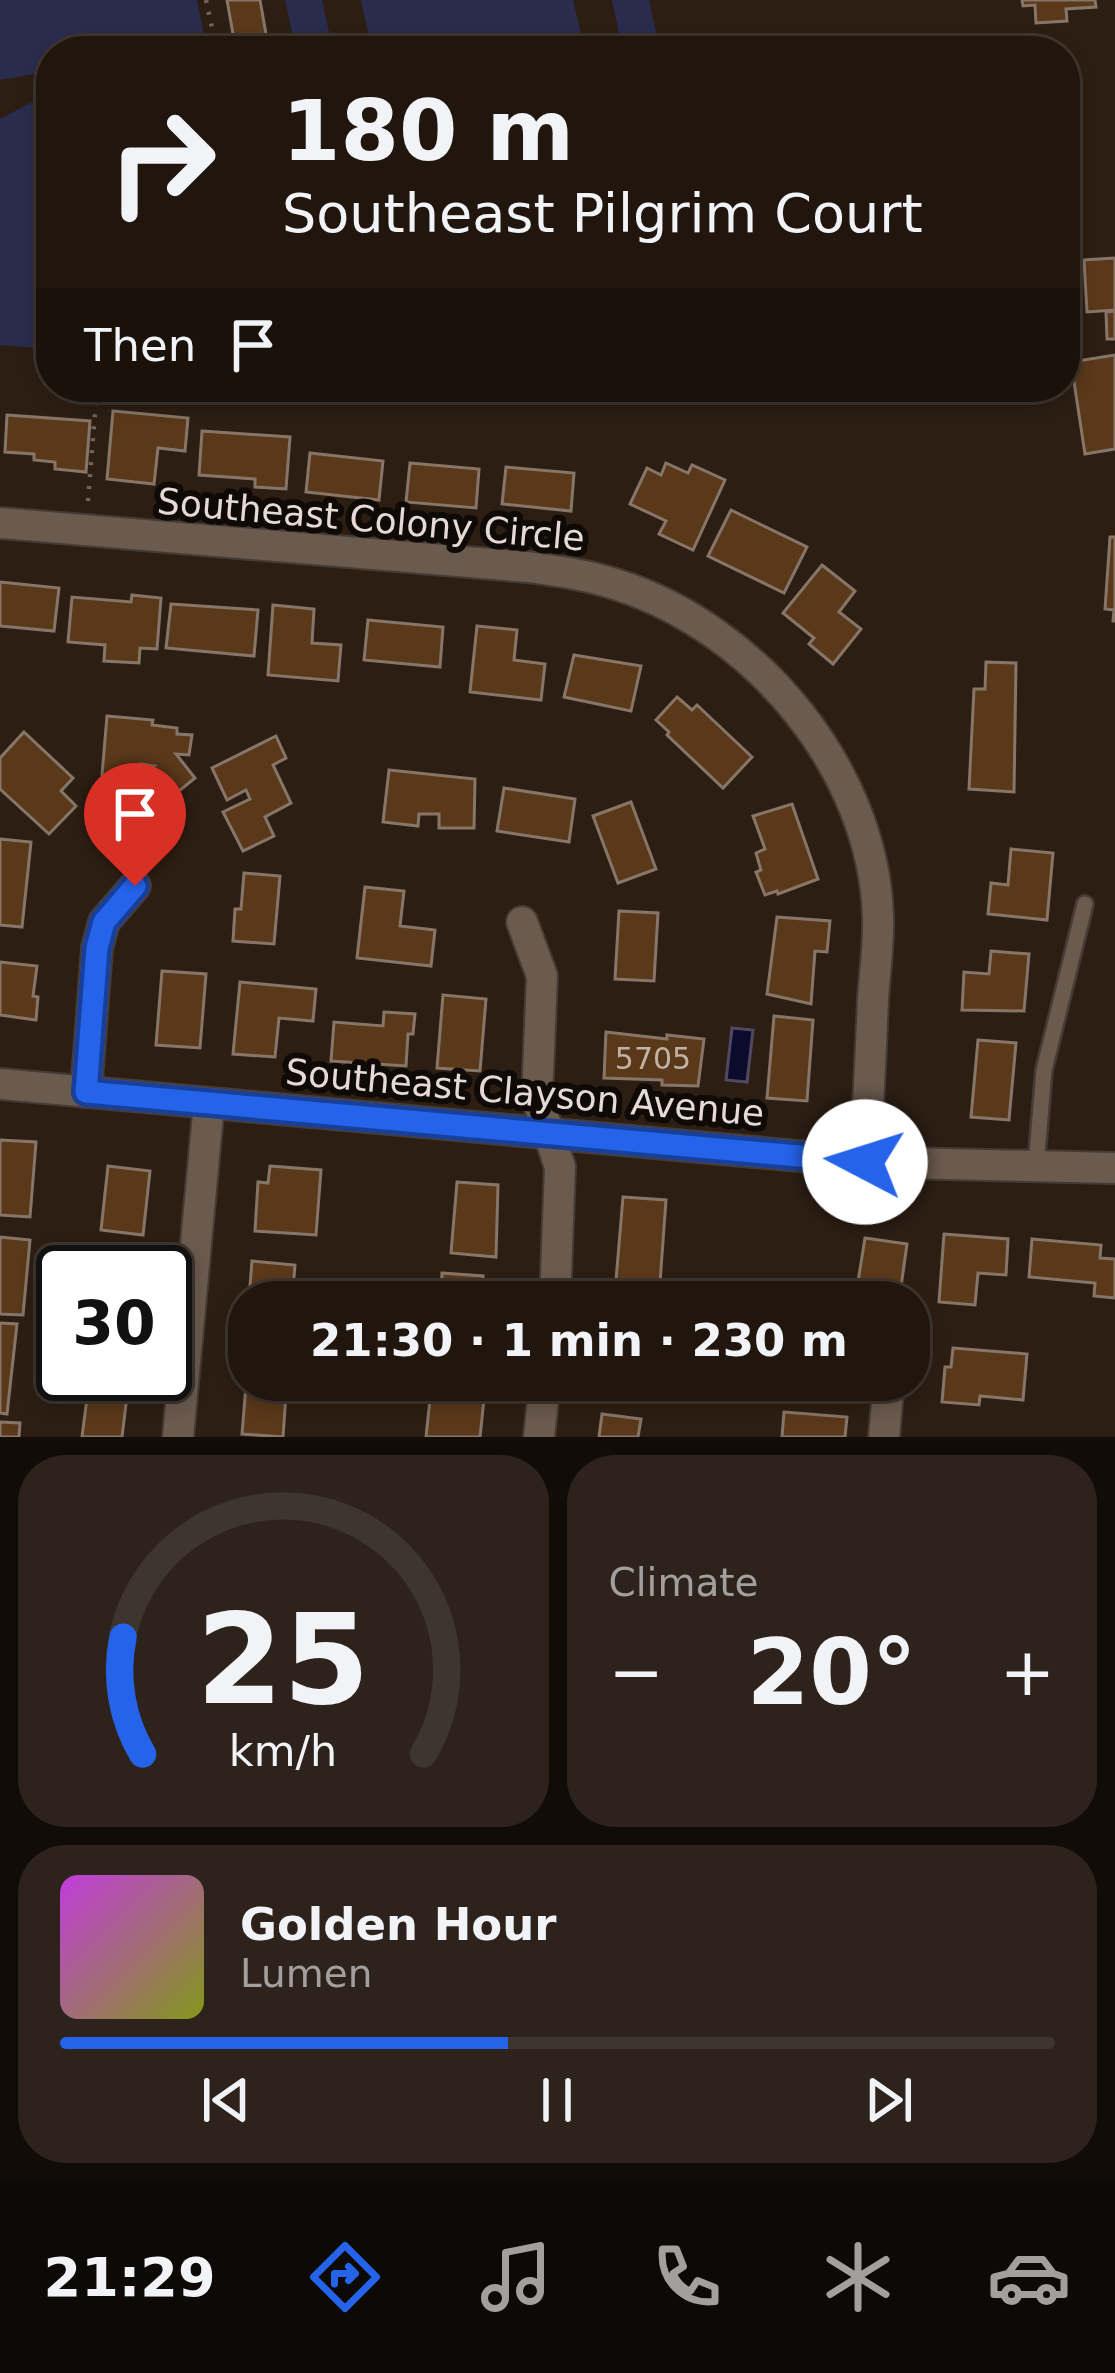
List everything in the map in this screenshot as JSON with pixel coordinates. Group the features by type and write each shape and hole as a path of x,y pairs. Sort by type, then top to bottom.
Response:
{"street":[{"name":"Southeast Colony Circle","path":"0,523 574,573 662,603 740,652 775,684 830,758 868,856 878,916 865,1162"},
{"path":"86,1092 97,948 104,922 135,886"},
{"path":"522,922 542,976 537,1098 560,1167 556,1281"},
{"name":"Southeast Clayson Avenue","path":"0,1084 865,1162 1115,1168"},
{"path":"178,1437 209,1103"},
{"path":"539,1437 543,1401"},
{"path":"884,1437 887,1401"}],"lane":[{"path":"1036,1166 1044,1070 1085,904"}],"path":[{"path":"206,0 214,36"},
{"path":"86,532 96,402"}],"shaded area":[{"path":"0,0 197,0 203,31 200,36 36,36 36,74 0,80"},
{"path":"285,0 322,0 330,36 293,36"},
{"path":"361,0 573,0 581,36 369,36"},
{"path":"612,0 649,0 657,36 620,36"},
{"path":"36,100 36,348 0,345 0,119"},
{"path":"732,1028 753,1030 747,1082 726,1080"}],"building":[{"path":"227,0 260,0 266,36 233,36"},
{"path":"1022,0 1095,0 1096,7 1066,9 1067,21 1036,23 1035,5 1023,6"},
{"path":"1115,258 1115,310 1087,312 1084,260"},
{"path":"1115,311 1115,339 1107,339 1106,312"},
{"path":"1115,355 1115,449 1085,454 1077,402 1080,361"},
{"path":"113,411 188,418 185,451 158,448 154,484 107,479"},
{"path":"7,415 90,421 86,472 55,469 55,462 34,460 34,454 5,452"},
{"path":"202,431 290,437 286,489 255,487 255,479 199,475"},
{"path":"310,453 383,461 379,500 306,492"},
{"path":"410,463 479,469 476,508 406,502"},
{"path":"666,463 688,473 692,465 725,480 693,550 659,534 666,521 630,504 647,468 661,475"},
{"path":"506,467 574,473 571,511 502,504"},
{"path":"731,510 807,547 784,593 708,556"},
{"path":"1110,537 1115,537 1115,621 1114,610 1105,609"},
{"path":"822,565 855,591 839,612 861,629 833,664 809,644 814,638 783,613"},
{"path":"0,582 59,588 54,631 0,626"},
{"path":"132,595 161,598 157,649 140,648 139,663 104,661 105,645 68,642 72,597 131,602"},
{"path":"171,604 258,610 254,656 166,648"},
{"path":"273,605 314,609 312,643 341,645 338,681 268,675"},
{"path":"368,620 443,627 440,667 364,660"},
{"path":"477,626 517,630 514,660 545,664 541,700 470,692"},
{"path":"574,655 641,666 631,711 564,697"},
{"path":"986,662 1016,663 1014,792 969,789 974,689 985,689"},
{"path":"677,697 692,710 697,705 752,757 723,788 656,720"},
{"path":"107,716 153,720 152,725 192,735 189,755 176,754 195,778 168,800 146,773 154,766 141,764 139,778 102,775"},
{"path":"24,732 73,778 61,791 76,806 49,834 0,789 0,758"},
{"path":"276,736 286,758 273,765 291,803 265,817 274,836 243,851 223,812 250,799 246,790 227,800 212,768"},
{"path":"389,770 475,779 474,828 439,828 439,814 419,814 418,826 383,822"},
{"path":"504,788 575,799 569,842 497,831"},
{"path":"631,802 656,869 618,883 593,816"},
{"path":"792,804 818,879 765,895 756,872 761,870 756,853 765,849 753,816"},
{"path":"0,839 31,842 22,927 0,925"},
{"path":"1011,849 1053,853 1047,920 988,914 991,883 1008,885"},
{"path":"244,873 280,876 274,944 233,941"},
{"path":"365,887 404,891 400,926 435,930 431,966 357,958"},
{"path":"619,911 658,913 654,981 615,979"},
{"path":"777,917 830,921 827,952 815,951 811,1004 767,994"},
{"path":"991,951 1029,954 1024,1011 962,1010 964,972 989,974"},
{"path":"0,962 37,966 36,1020 0,1015"},
{"path":"162,971 206,974 200,1048 156,1045"},
{"path":"240,982 316,989 313,1021 279,1018 275,1057 233,1054"},
{"path":"443,995 486,999 480,1071 437,1068"},
{"path":"384,1012 415,1014 406,1066 331,1061 334,1022 383,1026"},
{"path":"774,1016 813,1020 807,1101 767,1098"},
{"path":"606,1032 704,1039 698,1086 604,1078"},
{"path":"978,1040 1016,1043 1009,1120 971,1117"},
{"path":"0,1140 36,1142 30,1217 0,1215"},
{"path":"108,1166 150,1171 143,1235 101,1230"},
{"path":"270,1166 321,1170 316,1235 255,1231 258,1182 268,1183"},
{"path":"457,1182 498,1185 496,1257 451,1253"},
{"path":"623,1197 666,1200 660,1281 616,1280"},
{"path":"944,1234 1008,1239 1006,1275 978,1273 975,1305 939,1302"},
{"path":"0,1237 30,1240 23,1315 0,1314"},
{"path":"865,1238 907,1244 902,1281 858,1281"},
{"path":"1032,1239 1101,1245 1100,1258 1115,1259 1115,1298 1094,1296 1095,1283 1029,1277"},
{"path":"252,1261 295,1265 294,1281 250,1281"},
{"path":"442,1273 483,1276 483,1281 442,1281"},
{"path":"0,1323 17,1324 7,1414 0,1413"},
{"path":"953,1348 1027,1354 1023,1400 980,1396 979,1405 942,1402 945,1367 951,1367"},
{"path":"87,1401 126,1401 122,1437 82,1437"},
{"path":"245,1401 286,1401 283,1437 242,1434"},
{"path":"430,1401 484,1401 480,1437 426,1437"},
{"path":"784,1412 847,1417 845,1437 782,1437"},
{"path":"602,1414 641,1419 638,1437 599,1437"},
{"path":"0,1422 20,1423 19,1437 0,1437"}],"route":[{"path":"135,886 104,922 97,948 86,1092 865,1162"}]}
